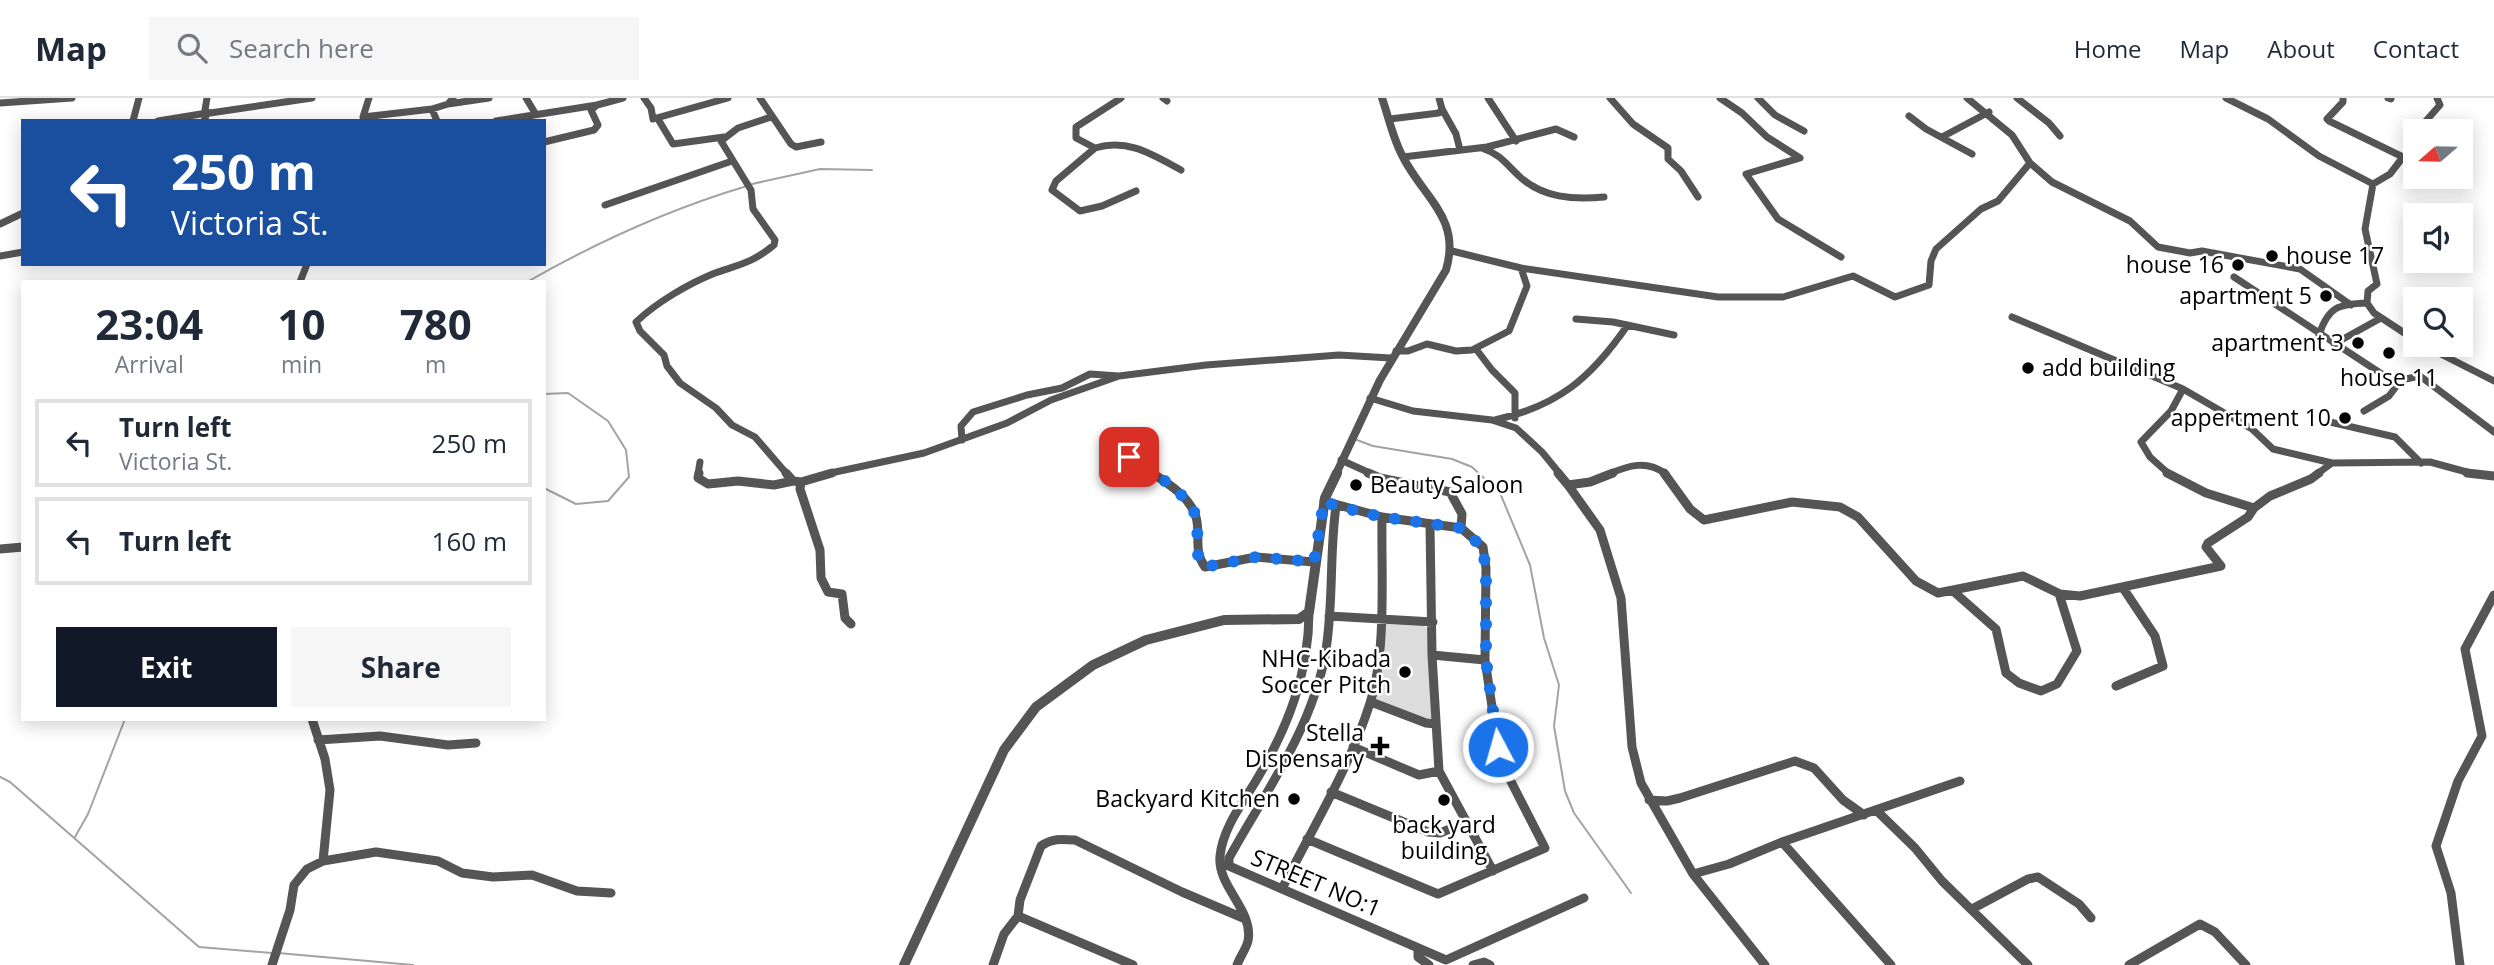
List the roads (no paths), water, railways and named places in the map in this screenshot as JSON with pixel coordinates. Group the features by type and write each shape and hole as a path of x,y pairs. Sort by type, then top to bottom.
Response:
{"street":[{"path":"0,103 72,98"},
{"path":"134,119 139,98"},
{"path":"205,119 207,98"},
{"path":"170,119 312,98"},
{"path":"358,119 369,106 369,98"},
{"path":"362,116 367,118 432,109 450,101 489,98"},
{"path":"526,98 535,113"},
{"path":"506,119 583,102 597,105 623,98"},
{"path":"644,98 673,144 723,137 738,128 771,117"},
{"path":"656,119 728,98"},
{"path":"760,98 791,144 796,147 821,142"},
{"path":"1095,148 1081,143 1074,133 1075,129 1121,98"},
{"path":"1237,965 1249,939 1243,918 1220,871 1220,856 1232,815 1276,746 1305,675 1311,642 1309,612 1314,562 1324,501 1370,398 1446,270 1452,251 1447,221 1403,157 1382,98"},
{"path":"1439,98 1456,134 1460,150"},
{"path":"1488,98 1516,141"},
{"path":"1610,98 1633,124 1668,148 1668,159 1685,176 1698,197"},
{"path":"1720,98 1742,113 1767,137 1800,158 1746,174 1770,211 1778,219 1841,257"},
{"path":"1758,98 1775,115 1804,131"},
{"path":"1968,98 1989,112 2021,147 2030,163 2052,182 2130,221 2158,247 2190,253 2202,251 2300,269 2351,305"},
{"path":"2017,98 2049,123 2060,136"},
{"path":"2226,98 2268,119 2319,156 2373,184"},
{"path":"2343,98 2343,102 2327,120 2403,157 2390,174 2373,184 2365,229 2377,279 2376,284 2368,291 2367,303 2381,318 2403,332"},
{"path":"2428,119 2440,105 2437,98"},
{"path":"546,142 594,130 598,125 592,110 597,105"},
{"path":"432,109 436,119"},
{"path":"1390,119 1435,114 1442,109"},
{"path":"1942,137 1989,112"},
{"path":"1909,116 1926,129 1972,154"},
{"path":"1403,157 1479,148 1556,130 1574,137"},
{"path":"723,137 722,141 732,161 751,190 753,209 775,244 757,259 713,274 652,307 636,322 644,335 664,355 667,366 680,383 716,408 732,425 755,437 797,481 820,550 822,585 828,592 842,594 845,618 850,624"},
{"path":"1136,191 1080,212 1052,190 1056,181 1095,148 1111,142 1122,143 1181,170"},
{"path":"1479,148 1497,152 1523,180 1539,189 1585,200 1604,197"},
{"path":"605,205 732,161"},
{"path":"1452,251 1521,268 1590,276 1637,287 1737,298 1783,297 1853,276 1895,297 1929,285 1931,261 1936,249 1981,209 1998,201 2030,163"},
{"path":"0,224 21,214"},
{"path":"0,256 21,252"},
{"path":"701,463 698,478 708,484 738,481 774,485 924,453 1014,420 1047,402 1119,376 1206,365 1330,356 1394,355 1427,344 1456,351 1476,349 1509,331 1515,323 1527,286 1521,268"},
{"path":"2234,277 2397,384"},
{"path":"2319,335 2325,318 2351,305 2367,303"},
{"path":"2012,317 2183,389 2252,429 2273,449 2333,463 2430,462 2476,475 2494,476"},
{"path":"2334,344 2381,318"},
{"path":"1576,319 1607,319 1627,326 1674,335"},
{"path":"1492,420 1540,410 1576,388 1610,351 1627,326"},
{"path":"1476,349 1496,374 1513,386 1517,400 1516,428"},
{"path":"2444,357 2494,381"},
{"path":"962,440 961,426 973,412 1027,395 1062,388 1082,376 1105,373 1119,376"},
{"path":"2364,411 2389,396 2401,380 2423,377 2494,432"},
{"path":"2183,389 2171,411 2141,442 2147,453 2153,463 2174,479 2254,508"},
{"path":"1370,398 1413,411 1492,420 1516,428 1542,452 1600,530 1621,598 1632,747 1641,783 1693,874 1765,965"},
{"path":"2330,422 2395,437 2421,463"},
{"path":"1129,457 1161,479 1193,509 1198,522 1199,562 1205,567 1256,557 1314,562"},
{"path":"1341,460 1380,478 1450,492 1462,514 1461,528"},
{"path":"2060,597 2221,566 2218,558 2206,547 2208,543 2248,517 2254,508 2282,489 2318,475 2333,463"},
{"path":"1568,485 1580,486 1629,467 1648,464 1668,475 1694,514 1704,520 1792,502 1840,508 1858,517 1916,581 1934,592 1953,591 2023,576 2032,578 2060,597 2077,651 2060,685 2052,691 2045,691 2032,688 2006,673 1996,629 1953,591"},
{"path":"1307,839 1438,894 1545,848 1500,760 1486,660 1485,555 1477,539 1461,528 1382,517 1324,501"},
{"name":"STREET NO:1","path":"1336,506 1324,663 1310,708 1276,778 1251,818 1228,863 1234,870 1283,887 1418,950 1446,960 1584,898"},
{"path":"1283,887 1353,747 1371,702 1379,657 1382,517"},
{"path":"1430,525 1432,655 1440,771 1493,871"},
{"path":"0,549 21,547"},
{"path":"2116,686 2163,666 2164,657 2159,644 2123,587"},
{"path":"2460,965 2451,893 2436,846 2447,820 2452,797 2482,736 2465,649 2494,595"},
{"path":"904,965 1004,750 1036,708 1093,666 1146,640 1224,620 1299,619 1309,612"},
{"path":"1329,616 1433,622"},
{"path":"1432,655 1486,660"},
{"path":"1371,702 1426,723 1436,724"},
{"path":"313,721 325,759 330,790 323,861"},
{"path":"318,740 380,736 448,745 476,743"},
{"path":"1353,747 1419,775 1440,771"},
{"path":"1649,800 1667,801 1680,798 1795,761 1814,768 1843,800 1864,815"},
{"path":"1693,874 1729,864 1782,842 1959,781"},
{"path":"1331,792 1429,832 1440,833 1467,822"},
{"path":"1877,811 1942,881 2028,965"},
{"path":"992,965 1004,934 1018,916 1020,900 1041,846 1046,841 1075,840 1182,892 1243,918"},
{"path":"1782,842 1891,965"},
{"path":"272,965 290,911 294,885 307,869 323,861 376,852 438,861 462,873 493,877 532,875 577,891 611,893"},
{"path":"1972,909 2028,879 2038,877 2079,904 2091,918"},
{"path":"1018,916 1133,965"},
{"path":"2129,965 2200,924 2216,932 2246,965"},
{"path":"1418,950 1418,957 1429,965"},
{"path":"1473,965 1483,961 1490,965"}],"waterway":[{"path":"752,184 820,169 872,170"},
{"path":"531,280 634,228 747,186"},
{"path":"546,394 568,393 608,421 626,450 629,477 608,501 576,504 546,489"},
{"path":"1357,440 1373,446 1452,459 1472,467 1500,493 1530,565 1544,638 1559,685 1554,726 1565,791 1574,813 1631,893"},
{"path":"75,837 88,814 124,721"},
{"path":"0,777 10,782 199,947 272,953"},
{"path":"278,953 413,965"}],"place":[{"name":"house 17","path":"2272,256"},
{"name":"house 16","path":"2238,265"},
{"name":"apartment 5","path":"2326,296"},
{"name":"apartment 3","path":"2358,343"},
{"name":"house 11","path":"2389,353"},
{"name":"add building","path":"2028,368"},
{"name":"appertment 10","path":"2345,418"},
{"name":"Beauty Saloon","path":"1356,485"},
{"name":"NHC-Kibada Soccer Pitch","path":"1405,672"},
{"name":"Stella Dispensary","path":"1380,746"},
{"name":"Backyard Kitchen","path":"1294,799"},
{"name":"back yard building","path":"1444,800"}]}
